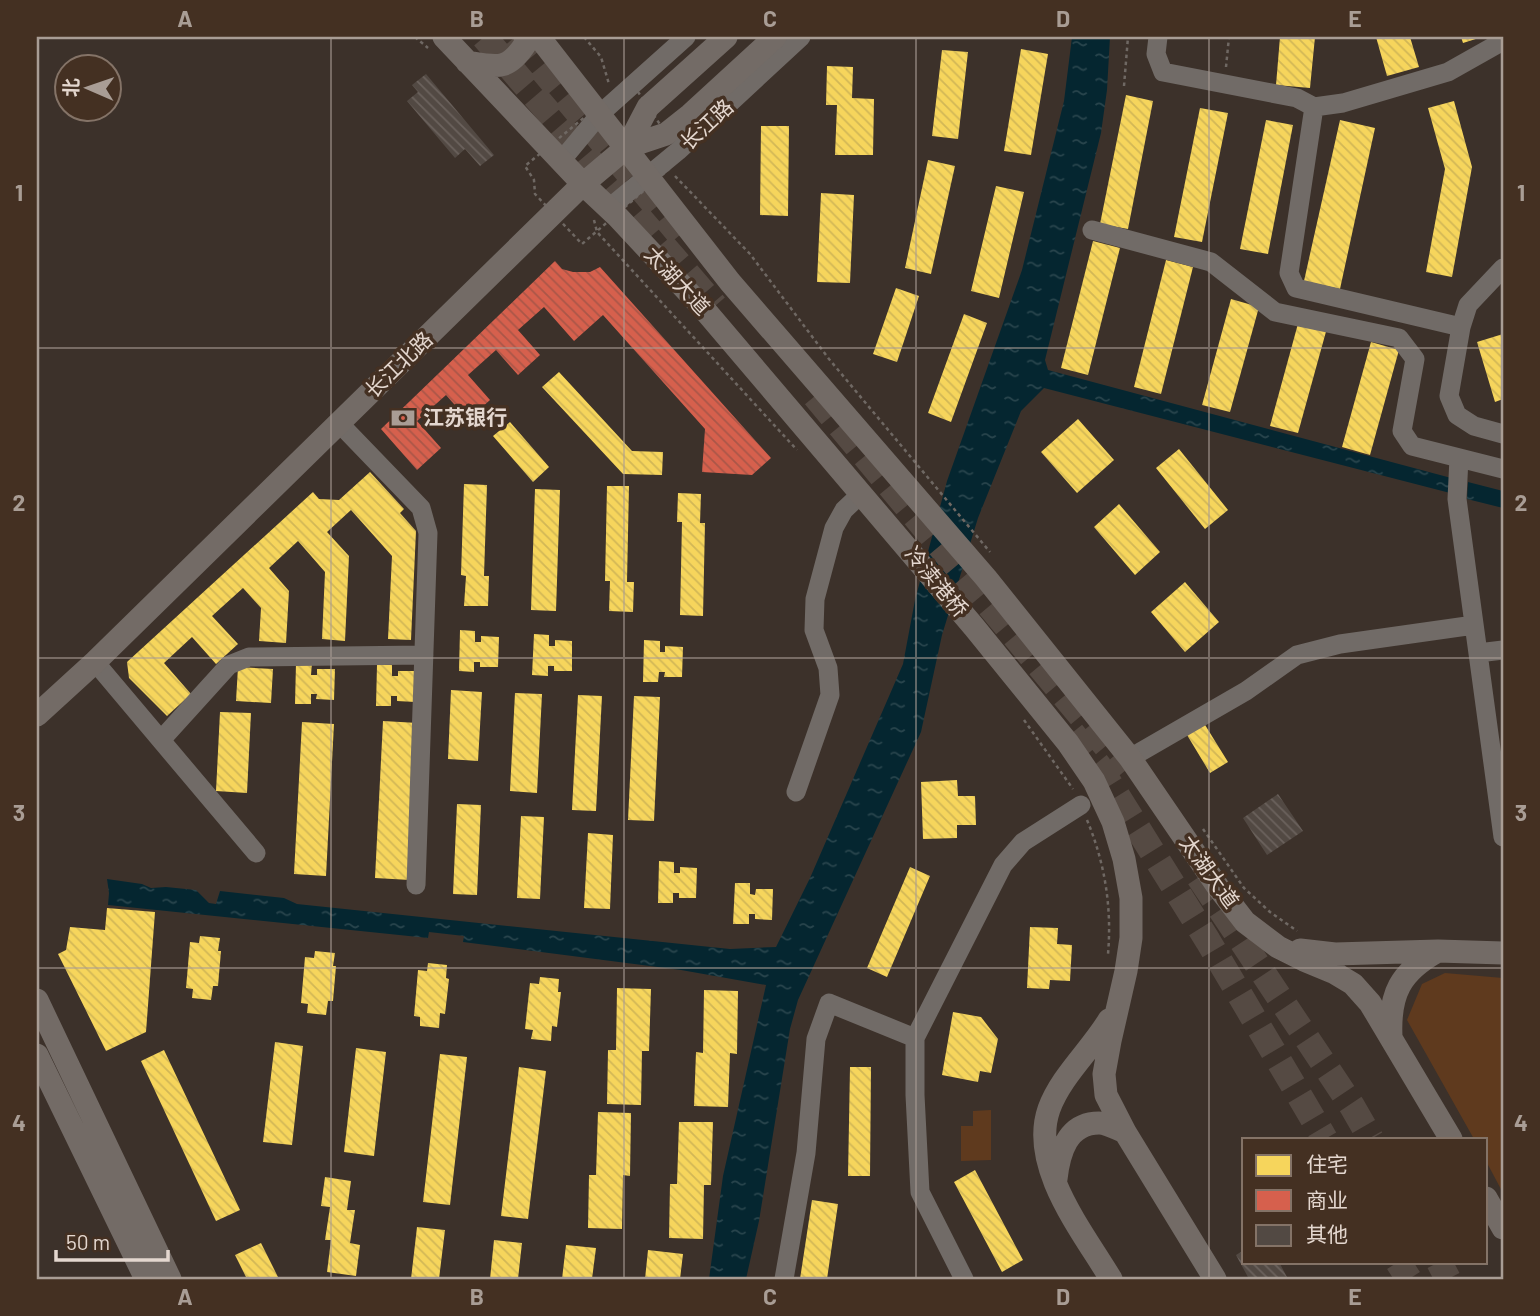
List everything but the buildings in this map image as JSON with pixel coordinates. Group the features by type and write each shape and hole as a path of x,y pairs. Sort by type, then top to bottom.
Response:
{"main road":[{"name":"太湖大道","path":"444,37 583,184 601,214 703,308 898,537"},
{"path":"467,62 498,67 515,60 526,43 525,37"},
{"name":"太湖大道","path":"539,37 627,147 655,171 730,282 912,494"},
{"path":"627,147 648,107 726,37 748,62"},
{"name":"长江北路","path":"37,715 95,662 583,184 627,147 666,134 690,116 775,37"},
{"path":"703,308 708,291 715,284 730,282"},
{"name":"冷渎港桥","path":"912,494 986,578"},
{"name":"冷渎港桥","path":"898,537 974,627 1094,780 1124,859 1131,898 1131,938 1117,1006"},
{"name":"太湖大道","path":"986,578 1130,758 1245,922 1278,947 1353,984 1370,1003 1450,1138"},
{"path":"1278,947 1335,954 1438,951 1503,953"},
{"path":"1391,1038 1390,1016 1394,995 1402,979 1416,963 1438,951"},
{"path":"37,1000 170,1279"},
{"path":"1117,1006 1104,1074 1106,1095 1125,1132 1215,1279"},
{"path":"1111,1279 1055,1185 1048,1164 1044,1137 1049,1109 1117,1006"},
{"path":"37,1055 146,1279"},
{"path":"1055,1185 1059,1155 1065,1141 1077,1130 1098,1123 1125,1132"},
{"path":"1488,1202 1503,1228"}],"street":[{"path":"561,161 600,114 686,37"},
{"name":"长江路","path":"601,214 655,171 801,37"},
{"path":"1158,37 1156,54 1163,72 1297,98 1314,107 1343,103 1448,72 1503,41"},
{"path":"1314,107 1289,273 1296,288 1461,327"},
{"path":"1093,230 1211,262 1275,312 1399,338 1415,359 1402,431 1412,446 1503,469"},
{"path":"1503,268 1468,304 1461,327 1449,396 1457,415 1474,426 1503,434"},
{"path":"339,423 421,508 428,533 416,885"},
{"path":"1459,458 1457,499 1478,653 1498,770 1503,837"},
{"path":"796,792 830,695 828,668 814,630 816,598 834,528 844,510 861,494"},
{"path":"1130,758 1246,691 1297,655 1340,645 1474,625"},
{"path":"1478,653 1503,650"},
{"path":"161,740 229,665 249,657 424,655"},
{"path":"95,662 256,853"},
{"path":"964,1279 920,1192 915,1038 1003,865 1023,842 1081,805"},
{"path":"784,1279 806,1153 816,1039 829,1003 915,1038"}],"path":[{"path":"1124,86 1128,37"},
{"path":"1224,84 1229,37"},
{"path":"655,171 669,169 750,254 829,359 992,554"},
{"path":"601,214 597,232 782,436 801,453"},
{"path":"1018,713 1069,783 1093,834 1108,890 1108,957"},
{"path":"1199,824 1244,888 1270,912 1301,933"}],"shaded area":[{"path":"1445,973 1503,978 1503,1193 1488,1165 1488,1138 1473,1138 1407,1020 1422,984"},
{"path":"991,1110 991,1160 961,1161 961,1126 973,1126 973,1111"}],"water":[{"path":"1072,37 1110,37 1107,90 1101,133 1045,360 1048,370 1455,479 1454,494 1044,388 1021,411 978,518 942,635 921,732 798,1000 790,1029 759,1221 746,1279 709,1279 723,1176 766,985 681,970 463,942 464,936 429,932 428,938 108,905 107,879 142,884 151,888 196,890 209,903 216,904 220,891 284,898 297,904 730,949 776,947 810,878 903,664 915,600 947,481 1022,270 1064,101"},
{"path":"1468,482 1503,491 1503,508 1467,499"}],"tunnel":[{"path":"484,37 715,306"},
{"path":"515,37 680,235"},
{"path":"815,396 1126,770"},
{"path":"1072,733 1098,765 1208,941 1324,1138"},
{"path":"1199,877 1352,1106 1370,1138"},
{"path":"1399,1264 1409,1279"},
{"path":"1440,1264 1448,1279"}],"place":[{"name":"江苏银行","path":"403,418"}]}
